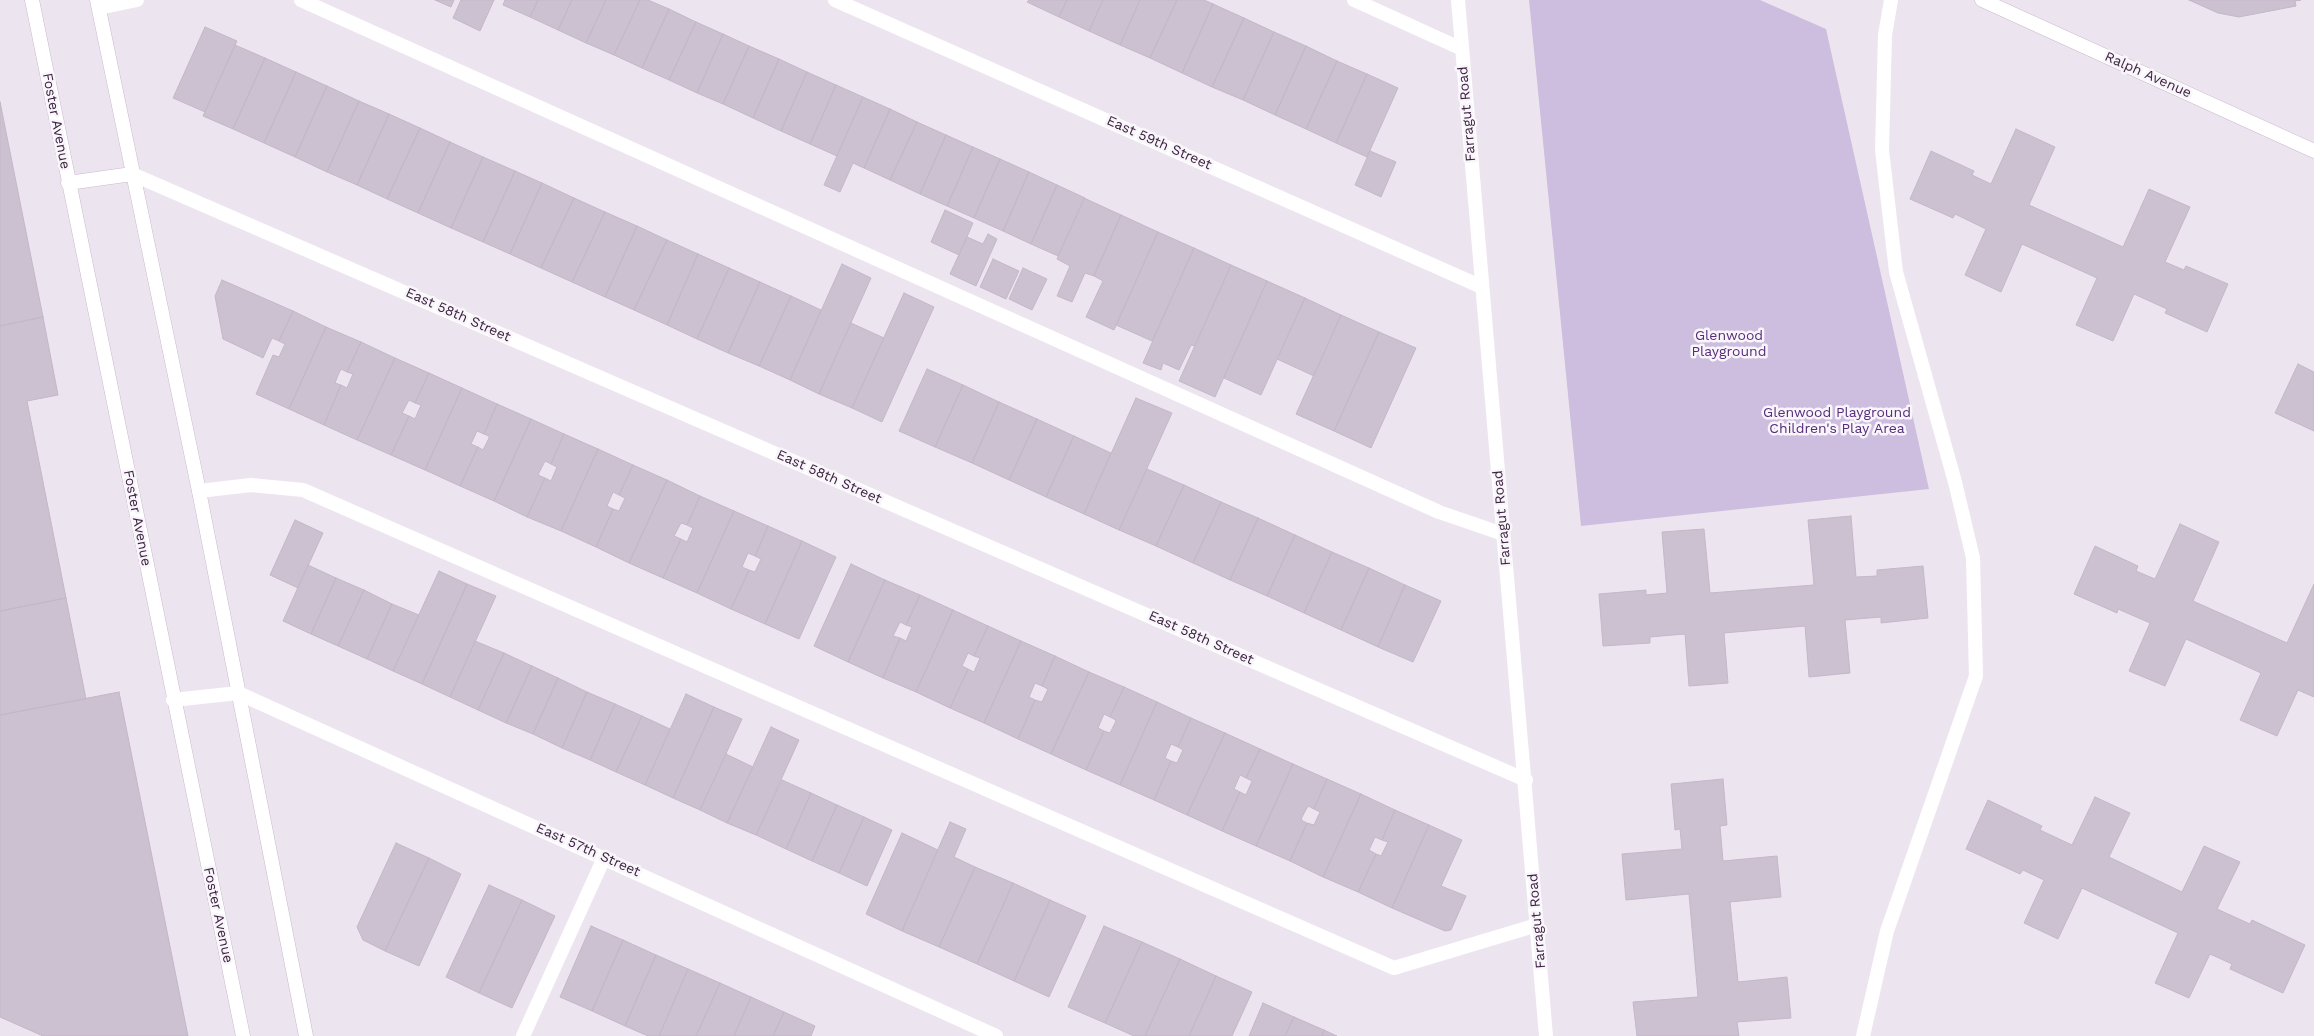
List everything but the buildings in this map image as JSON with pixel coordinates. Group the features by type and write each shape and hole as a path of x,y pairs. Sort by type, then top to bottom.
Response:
{"street":[{"name":"Foster Avenue","path":"32,0 173,700 243,1036"},
{"path":"137,0 98,4 199,491 306,1036"},
{"path":"301,0 1439,512 1504,534"},
{"name":"East 59th Street","path":"835,0 1482,287"},
{"path":"1354,0 1462,49"},
{"name":"Farragut Road","path":"1458,0 1526,780 1546,1036"},
{"path":"1863,1036 1887,931 1976,676 1973,558 1955,482 1896,272 1882,150 1885,35 1891,0"},
{"name":"Ralph Avenue","path":"1982,0 2314,151"},
{"path":"68,183 132,174"},
{"name":"East 58th Street","path":"132,174 1526,780"},
{"path":"199,491 251,485 302,490 1394,968 1537,925"},
{"path":"173,700 238,693"},
{"name":"East 57th Street","path":"238,693 996,1036"},
{"path":"523,1036 604,858"}],"green space":[{"name":"Glenwood Playground","path":"1529,0 1760,0 1826,29 1929,489 1581,526"}],"park label":[{"name":"Glenwood Playground Children's Play Area","path":"1837,422"}]}
